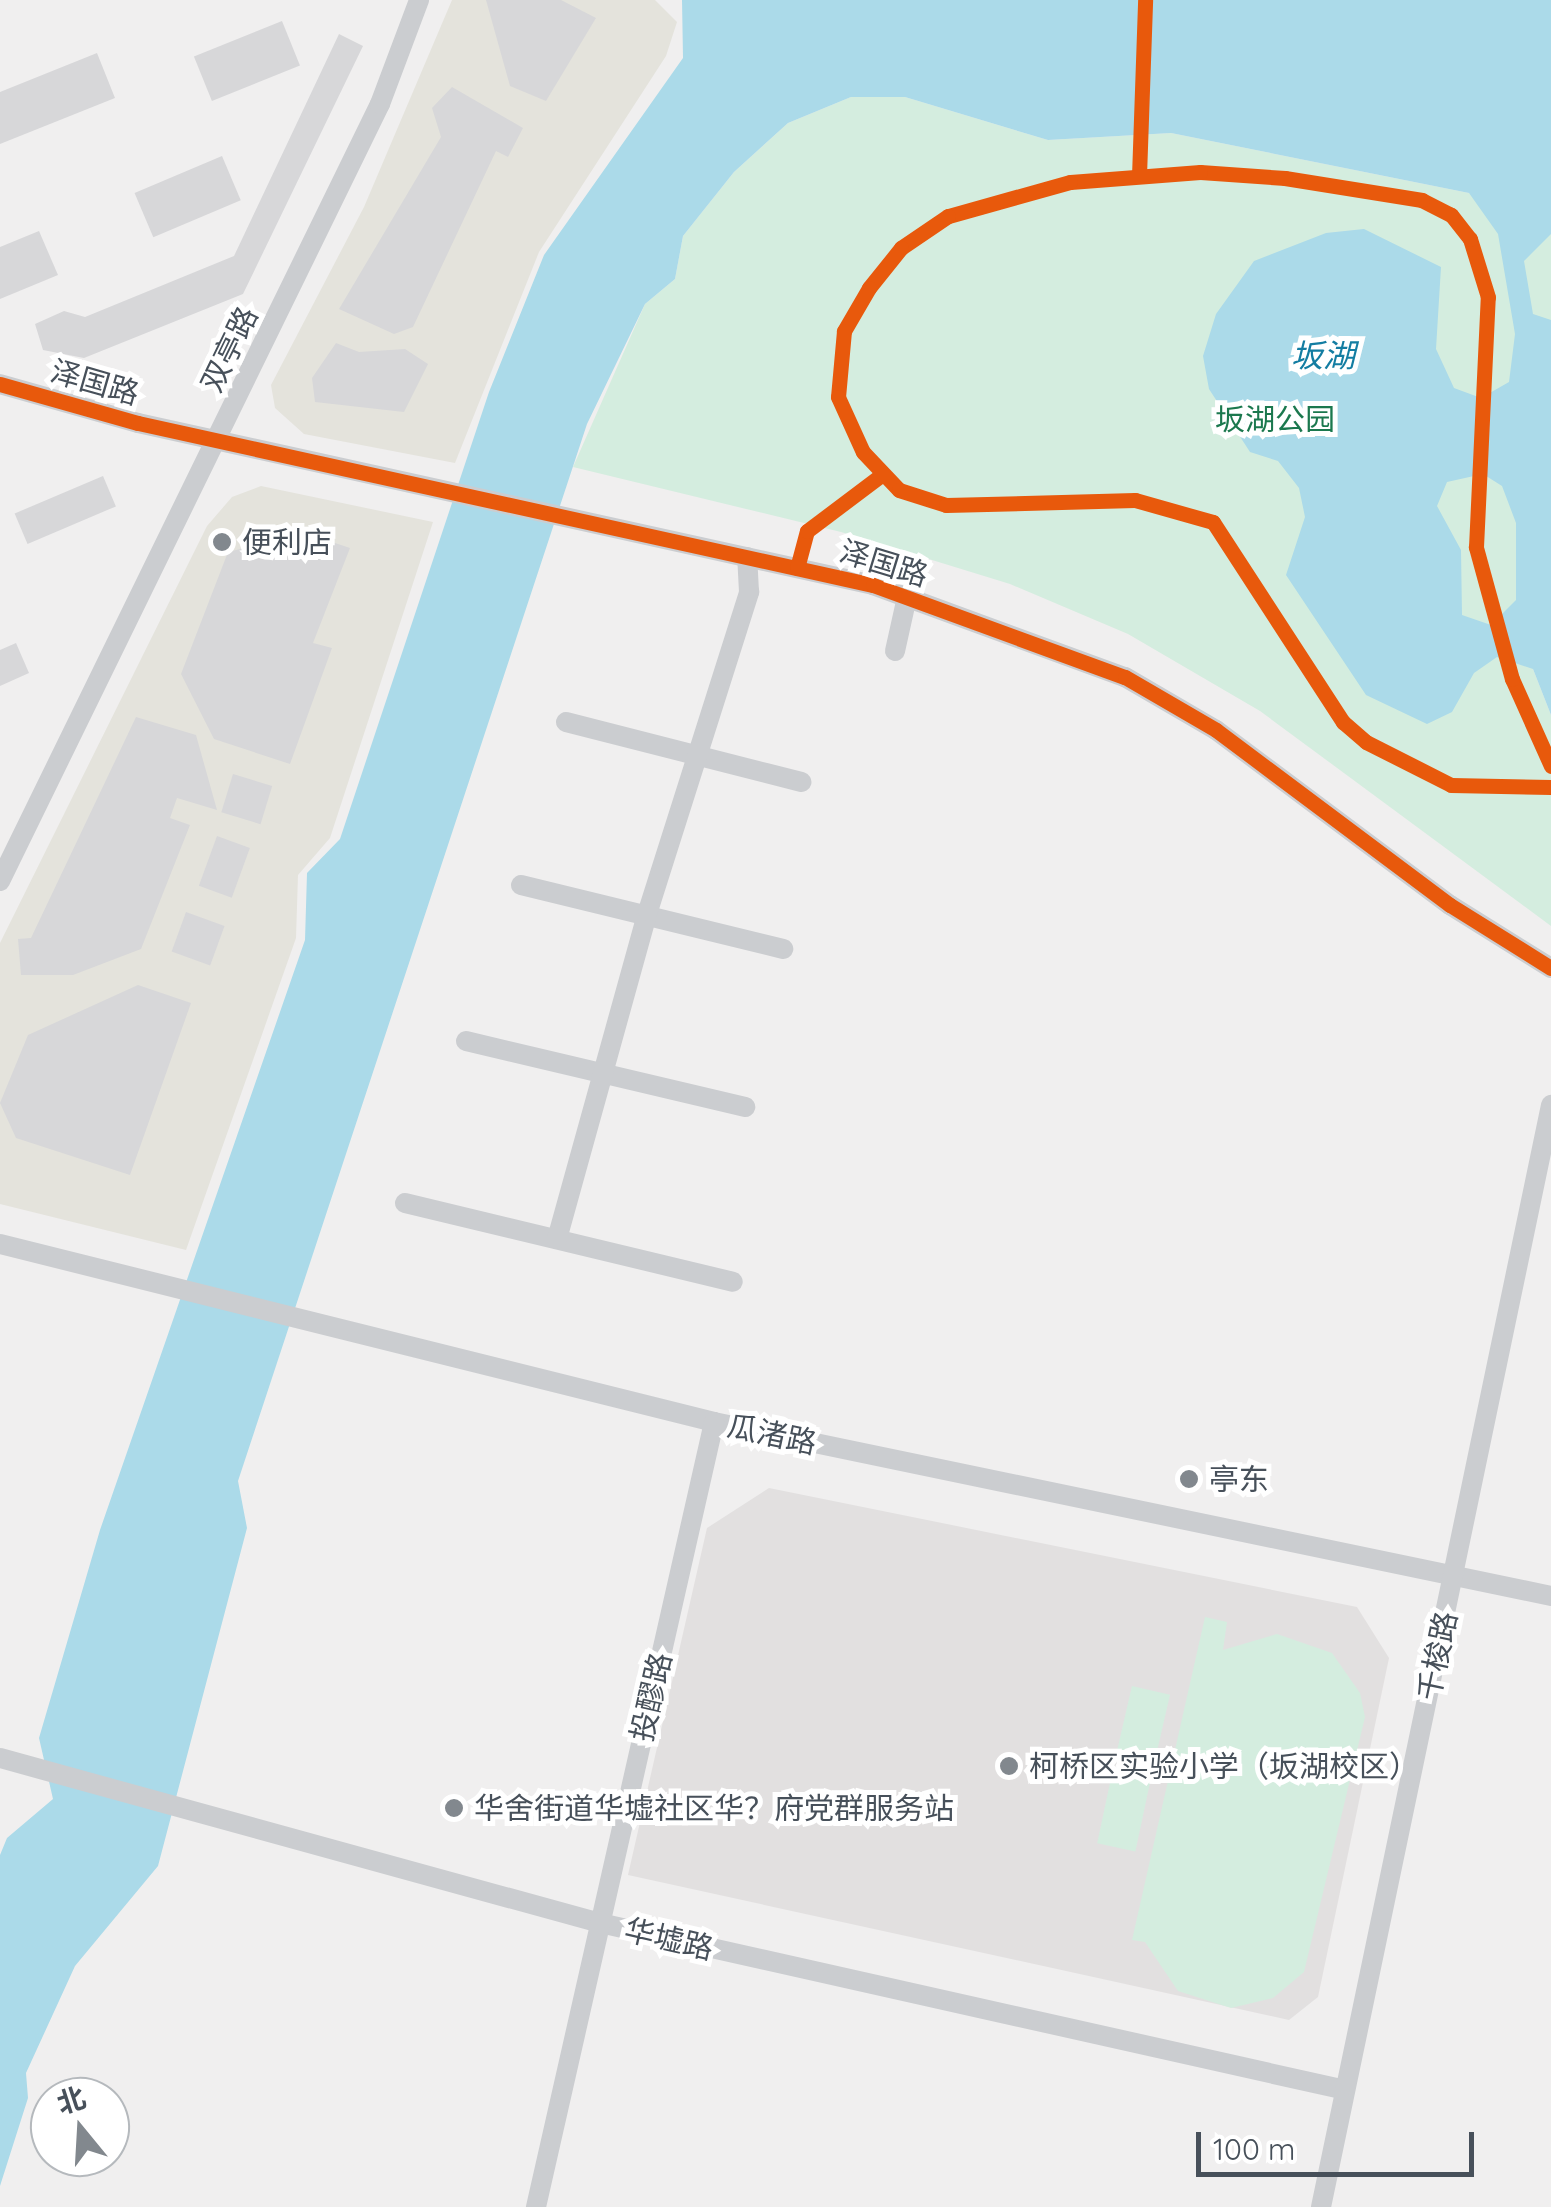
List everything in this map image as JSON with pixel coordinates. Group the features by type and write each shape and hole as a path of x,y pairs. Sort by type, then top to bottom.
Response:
{"street":[{"name":"双亭路","path":"0,881 380,104 419,0"},
{"name":"泽国路","path":"0,384 214,440 747,557 907,597 1140,685 1216,730 1450,904 1551,968"},
{"path":"558,1239 648,911 749,592 747,557"},
{"path":"895,651 907,597"},
{"path":"566,722 802,782"},
{"path":"521,885 648,911 783,949"},
{"path":"466,1041 745,1107"},
{"name":"千梭路","path":"1320,2207 1551,1106"},
{"path":"405,1203 732,1282"},
{"name":"瓜渚路","path":"0,1244 714,1422 1551,1596"},
{"name":"投醪路","path":"536,2207 714,1422"},
{"name":"华墟路","path":"0,1758 600,1924 1345,2090"}],"shaded area":[{"path":"452,0 655,0 677,22 666,56 539,252 455,463 304,434 275,408 271,385 364,207"},
{"path":"261,486 433,522 330,838 298,875 296,938 186,1250 0,1204 0,943 207,526 232,497"},
{"name":"柯桥区实验小学（坂湖校区）","path":"769,1488 1357,1607 1389,1658 1318,1997 1289,2020 628,1875 707,1528"}],"green space":[{"name":"坂湖公园","path":"851,97 905,97 1048,140 1171,133 1469,193 1551,234 1551,394 1533,669 1551,715 1551,926 1260,711 1128,634 1010,584 841,532 573,467 645,304 675,279 683,236 734,172 788,123"},
{"path":"1205,1617 1227,1622 1223,1650 1277,1634 1332,1653 1360,1693 1365,1717 1304,1972 1273,1998 1231,2008 1178,1991 1145,1942 1132,1940"},
{"path":"1132,1686 1170,1695 1153,1770 1115,1761"},
{"path":"1113,1769 1151,1777 1135,1851 1097,1843"}],"water":[{"name":"坂湖","path":"682,0 1551,0 1551,234 1524,261 1533,314 1551,320 1551,715 1533,669 1497,657 1474,673 1452,712 1427,724 1366,695 1286,575 1305,517 1299,488 1278,461 1250,452 1209,389 1203,356 1216,314 1254,261 1326,233 1364,229 1441,267 1436,349 1454,388 1481,398 1509,382 1515,334 1498,234 1469,193 1171,133 1048,140 905,97 851,97 788,123 734,172 683,236 675,279 645,304 587,424 238,1481 247,1528 158,1866 75,1966 26,2073 28,2098 0,2186 0,1855 7,1838 53,1799 39,1738 100,1530 305,940 307,873 340,839 489,392 544,255 683,58","holes":["1483,474 1502,486 1516,523 1516,600 1491,625 1462,615 1461,550 1437,506 1447,482"]}],"building":[{"path":"486,0 561,0 596,18 546,101 510,86"},
{"path":"282,21 300,66 212,101 194,57"},
{"path":"339,34 363,46 243,294 84,358 43,350 35,324 64,311 85,317 234,256"},
{"path":"97,53 115,98 0,144 0,92"},
{"path":"452,87 523,128 508,157 496,151 413,327 394,334 339,309 441,137 432,108"},
{"path":"222,156 241,200 153,237 135,193"},
{"path":"39,231 58,275 0,299 0,247"},
{"path":"336,343 359,352 405,349 428,364 404,412 315,402 312,378"},
{"path":"103,476 116,506 28,544 15,514"},
{"path":"305,533 350,548 313,643 332,648 290,764 214,739 181,674 228,552"},
{"path":"16,643 29,673 0,686 0,650"},
{"path":"136,717 196,735 217,810 177,798 170,818 190,825 141,949 73,975 21,975 18,939 31,938"},
{"path":"233,774 272,786 261,824 221,812"},
{"path":"217,836 250,848 232,898 199,886"},
{"path":"186,912 225,926 210,965 172,951"},
{"path":"138,985 191,1003 130,1175 16,1138 0,1103 28,1035"}],"cycle path":[{"path":"1139,176 1145,0"},
{"path":"1551,766 1512,679 1476,547 1488,297 1470,239 1451,215 1422,200 1285,178 1200,172 1070,182 948,216 901,248 869,288 844,331 838,397 863,452 899,490 946,505 1135,500 1213,522 1343,722 1366,742 1451,785 1551,787"},
{"path":"0,384 138,423 873,585 1125,677 1216,730 1450,905 1551,968"},
{"path":"797,568 807,531 880,476"}],"place":[{"name":"便利店","path":"222,542"},
{"name":"亭东","path":"1189,1479"},
{"name":"柯桥区实验小学（坂湖校区）","path":"1009,1766"},
{"name":"华舍街道华墟社区华？府党群服务站","path":"454,1808"}]}
